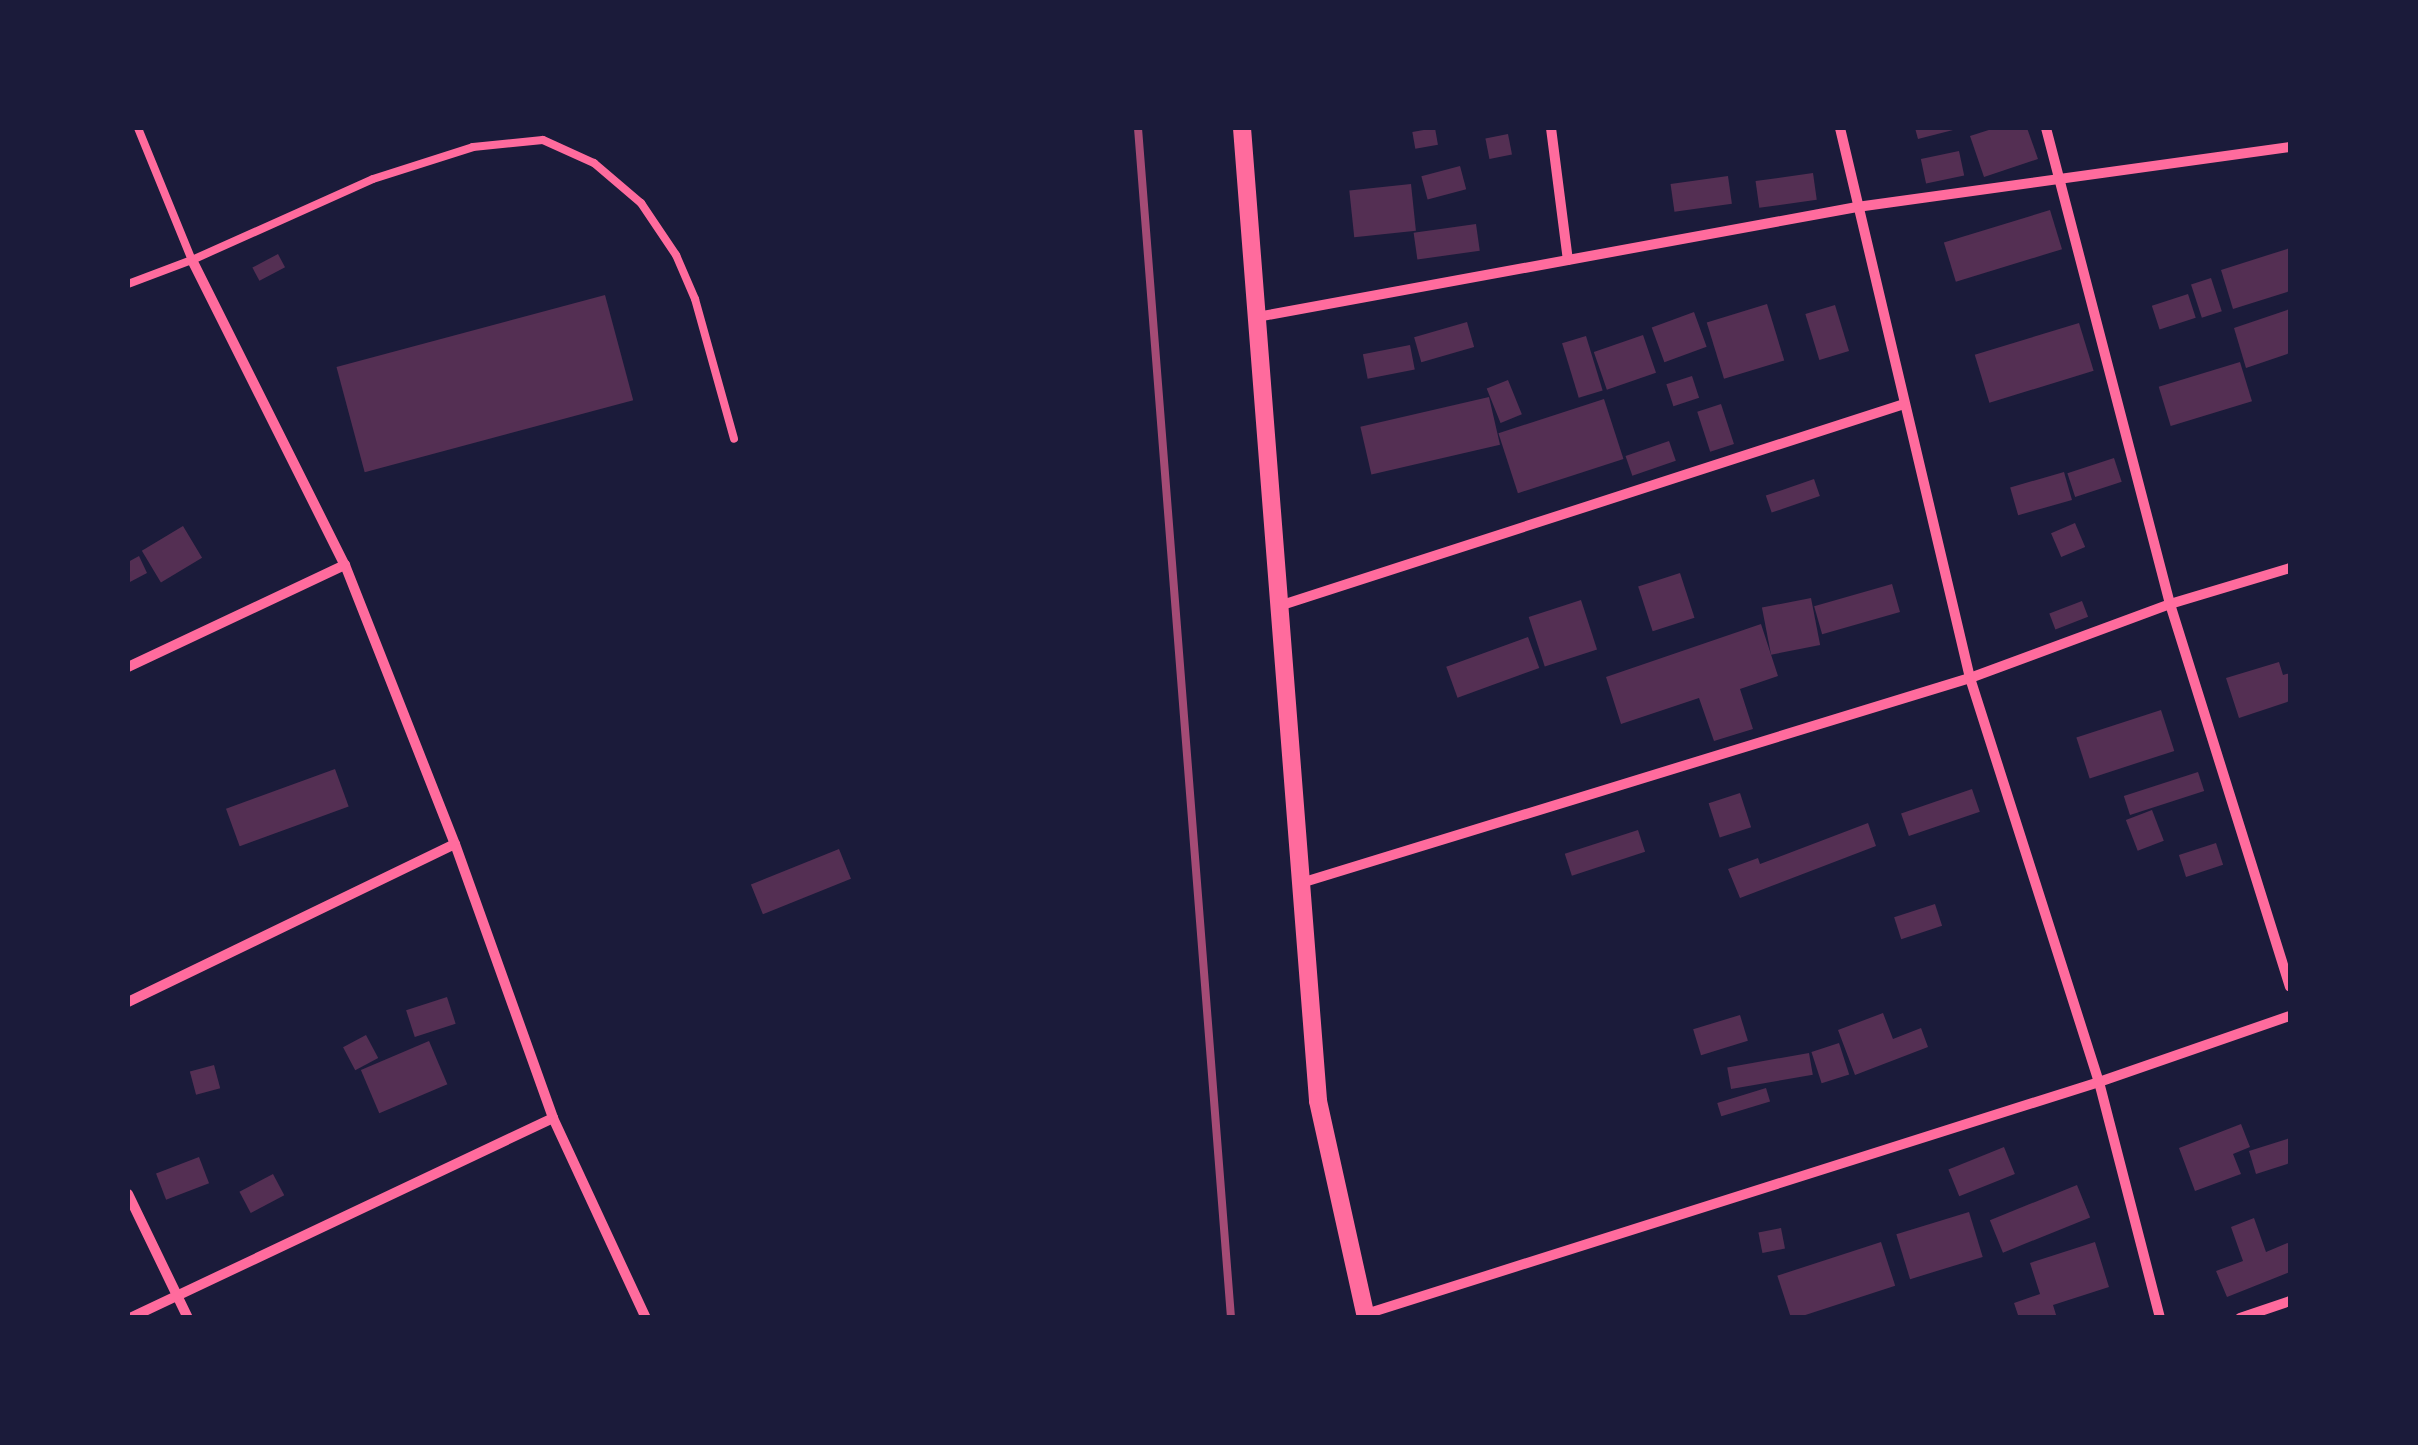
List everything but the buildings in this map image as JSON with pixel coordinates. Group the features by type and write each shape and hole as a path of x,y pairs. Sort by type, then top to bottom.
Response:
{"street":[{"path":"1242,128 1318,1100 1366,1316 2099,1082 2290,1016"},
{"path":"1551,128 1568,260"},
{"path":"1840,128 1970,678 2099,1082 2160,1318"},
{"path":"2046,128 2170,604 2290,987"},
{"path":"1257,316 1857,208 2290,147"},
{"path":"192,260 345,565 455,844 554,1118 646,1318"},
{"path":"1280,606 1904,404"},
{"path":"128,667 345,565"},
{"path":"1301,883 1970,678 2170,604 2290,568"},
{"path":"128,1002 455,844"},
{"path":"130,1318 554,1118"},
{"path":"128,1194 188,1318"},
{"path":"2240,1318 2290,1301"}],"lane":[{"path":"138,128 192,260"},
{"path":"128,284 192,260 373,179 474,146 542,140 594,163 618,183 641,203 676,254 695,299 734,439"}],"railway":[{"path":"1138,128 1231,1318"}]}
